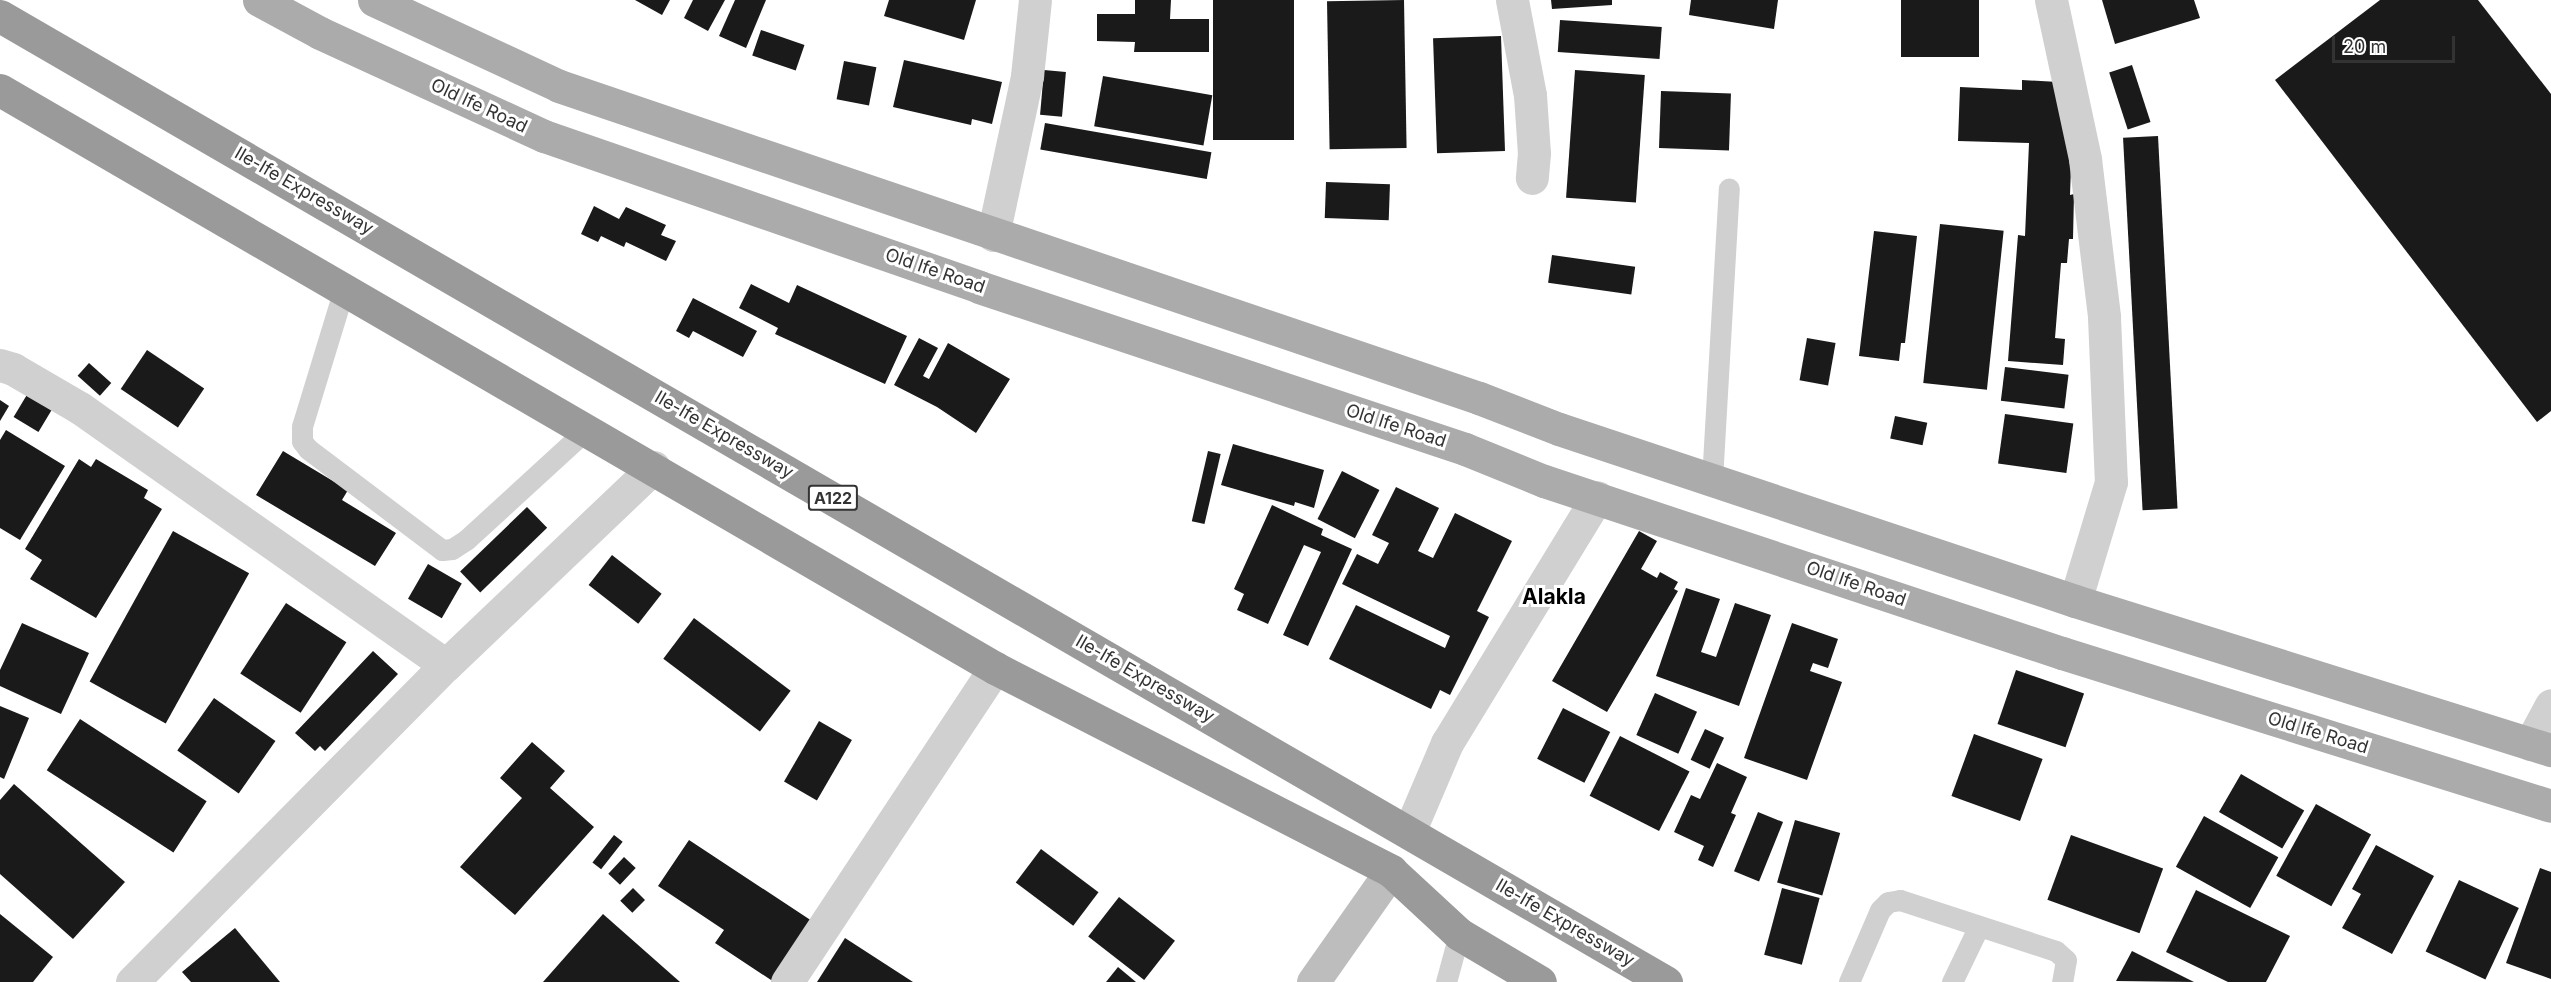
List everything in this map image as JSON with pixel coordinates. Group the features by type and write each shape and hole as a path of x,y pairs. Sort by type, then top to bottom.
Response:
{"highway":[{"name":"Ile-Ife Expressway","path":"0,15 1666,982"},
{"path":"0,90 654,467 995,668 1391,871 1459,934 1540,982"}],"main road":[{"name":"Old Ife Road","path":"259,0 320,33 544,136 979,287 1465,449 1544,481 2062,653 2551,806"},
{"path":"374,0 560,86 993,235 1479,398 1559,429 2075,601 2540,747"},
{"path":"1465,449 1479,398"}],"street":[{"path":"993,235 1027,76 1035,0"},
{"path":"1512,0 1530,95 1534,153 1532,178"},
{"path":"2051,0 2085,159 2104,317 2110,482 2075,601"},
{"path":"0,365 13,369 80,408 446,665"},
{"path":"132,982 446,665 654,467"},
{"path":"1409,832 1446,743 1597,497"},
{"path":"787,982 995,668"},
{"path":"2540,747 2551,705"},
{"path":"1313,982 1391,871"}],"lane":[{"path":"1712,480 1729,188"},
{"path":"344,289 302,426 302,441 308,449 442,550 452,549 466,540 586,429"},
{"path":"1849,982 1880,910 1888,902 1900,900 2056,951 2066,960 2062,982"},
{"path":"1952,982 1979,926"},
{"path":"1446,982 1459,934"}],"building":[{"path":"635,0 670,0 662,15"},
{"path":"693,0 725,0 708,31 684,18"},
{"path":"735,0 766,0 746,48 719,36"},
{"path":"889,0 976,0 964,40 884,16"},
{"path":"1135,0 1171,0 1170,19 1209,19 1209,52 1134,52 1135,42 1097,41 1097,14 1135,14"},
{"path":"1213,0 1294,0 1294,140 1213,140"},
{"path":"1404,0 1407,148 1330,149 1327,1"},
{"path":"1551,0 1612,0 1612,5 1552,9"},
{"path":"1691,0 1778,0 1774,29 1689,15"},
{"path":"1901,0 1979,0 1979,57 1901,57"},
{"path":"2102,0 2194,0 2200,18 2115,44"},
{"path":"2380,0 2478,0 2551,94 2551,411 2537,422 2275,80"},
{"path":"1560,20 1662,27 1660,59 1558,52"},
{"path":"761,30 804,45 796,71 752,56"},
{"path":"1501,36 1505,151 1437,153 1433,38"},
{"path":"904,60 1002,82 992,124 972,119 971,125 893,107"},
{"path":"844,61 876,67 869,106 837,99"},
{"path":"2132,65 2151,122 2128,129 2109,72"},
{"path":"1044,70 1066,72 1062,117 1040,115"},
{"path":"1575,70 1645,75 1636,203 1566,198"},
{"path":"1103,76 1212,95 1203,146 1094,126"},
{"path":"2022,80 2058,82 2073,111 2070,195 2074,194 2073,239 2069,239 2067,263 2061,263 2055,338 2065,339 2063,365 2008,361 2018,235 2025,236 2029,143 1958,141 1960,87 2022,90"},
{"path":"1661,91 1731,93 1729,150 1659,148"},
{"path":"1045,123 1211,152 1207,179 1040,150"},
{"path":"2158,136 2178,508 2143,510 2123,138"},
{"path":"1326,182 1390,184 1389,220 1325,218"},
{"path":"594,206 619,219 626,207 666,225 661,235 676,241 666,261 626,242 624,247 601,236 598,242 581,234"},
{"path":"1940,224 2004,231 1987,390 1923,383"},
{"path":"1874,231 1917,236 1905,343 1901,343 1899,361 1859,356"},
{"path":"1552,255 1635,267 1631,294 1548,283"},
{"path":"751,284 789,303 797,285 907,336 885,384 775,334 778,328 739,308"},
{"path":"693,298 757,331 743,357 693,331 689,338 676,331"},
{"path":"919,338 938,348 923,376 929,379 948,343 1010,379 976,433 937,407 894,385"},
{"path":"1807,338 1836,343 1828,385 1800,380"},
{"path":"147,350 204,389 178,428 121,389"},
{"path":"89,363 111,383 100,396 78,376"},
{"path":"2005,367 2069,375 2064,409 2001,401"},
{"path":"28,393 53,408 38,432 14,417"},
{"path":"0,400 9,406 0,421"},
{"path":"2005,414 2073,424 2066,473 1998,464"},
{"path":"1895,416 1927,423 1922,445 1890,438"},
{"path":"6,430 65,466 20,540 0,528 0,440"},
{"path":"1233,444 1324,470 1314,508 1295,502 1294,506 1221,485"},
{"path":"283,451 348,490 342,500 396,533 375,566 256,495"},
{"path":"1208,451 1221,454 1204,524 1192,521"},
{"path":"79,459 91,467 96,459 148,490 144,498 162,509 96,618 30,579 42,560 25,549"},
{"path":"1342,471 1379,490 1355,538 1317,519"},
{"path":"1396,487 1439,508 1418,551 1433,558 1455,513 1512,541 1477,611 1489,617 1450,695 1440,690 1431,709 1329,659 1356,605 1445,648 1450,636 1342,584 1357,554 1378,564 1389,543 1372,535"},
{"path":"1272,505 1323,529 1321,535 1352,549 1308,646 1283,635 1321,552 1304,545 1268,624 1237,610 1244,594 1234,589"},
{"path":"527,507 547,528 480,592 460,572"},
{"path":"173,531 249,573 166,724 90,681"},
{"path":"1639,531 1657,541 1641,569 1657,578 1660,572 1678,582 1674,589 1678,591 1607,712 1552,681"},
{"path":"612,555 662,594 638,624 589,585"},
{"path":"428,564 462,584 442,618 408,599"},
{"path":"1686,588 1720,599 1701,652 1716,657 1735,603 1771,615 1739,706 1656,676"},
{"path":"286,603 346,642 301,713 240,673"},
{"path":"694,618 791,691 760,732 663,659"},
{"path":"22,623 89,653 61,714 0,686 0,670"},
{"path":"1792,623 1838,639 1828,668 1813,663 1810,671 1842,682 1807,780 1744,758"},
{"path":"373,651 398,674 325,751 320,746 315,751 295,733"},
{"path":"2016,670 2084,693 2066,747 1997,724"},
{"path":"1655,693 1697,712 1678,754 1636,735"},
{"path":"214,698 275,741 239,793 177,750"},
{"path":"0,706 29,718 4,779 0,777"},
{"path":"1563,708 1610,732 1584,783 1537,759"},
{"path":"80,719 207,801 173,852 47,770"},
{"path":"819,721 852,740 817,801 784,782"},
{"path":"1705,729 1724,738 1710,769 1691,760"},
{"path":"1974,734 2043,759 2020,821 1951,796"},
{"path":"1620,736 1689,771 1659,831 1590,796"},
{"path":"532,742 565,771 550,788 594,827 515,915 460,867 522,798 500,778"},
{"path":"1717,763 1747,777 1731,813 1736,815 1713,867 1698,860 1704,846 1674,832 1691,795 1700,799"},
{"path":"2241,774 2304,810 2282,849 2219,812"},
{"path":"14,784 125,882 73,939 0,874 0,800"},
{"path":"2316,804 2371,835 2331,906 2276,876"},
{"path":"1758,812 1783,822 1759,881 1734,871"},
{"path":"2204,816 2278,857 2250,908 2176,867"},
{"path":"1795,820 1840,833 1822,895 1777,882"},
{"path":"614,835 623,842 601,869 592,863"},
{"path":"2071,835 2163,869 2139,933 2047,900"},
{"path":"689,840 815,923 774,982 715,943 724,930 658,886"},
{"path":"2376,845 2434,876 2392,954 2342,928 2361,894 2352,889"},
{"path":"1041,849 1099,892 1073,926 1016,883"},
{"path":"624,857 636,868 620,885 608,874"},
{"path":"2540,868 2551,872 2551,979 2506,963"},
{"path":"2459,880 2519,908 2485,979 2426,952"},
{"path":"633,888 645,900 632,913 620,901"},
{"path":"1782,888 1820,898 1802,965 1764,955"},
{"path":"2196,890 2290,936 2266,982 2228,982 2166,952"},
{"path":"1119,897 1175,941 1144,980 1088,936"},
{"path":"0,914 53,957 33,982 0,982"},
{"path":"603,914 680,982 543,982"},
{"path":"235,928 280,982 191,982 182,972"},
{"path":"845,938 913,982 817,982"},
{"path":"2132,951 2194,982 2116,981"},
{"path":"1118,967 1136,982 1106,982"}],"district":[{"name":"AlakIa","path":"1554,597"}]}
